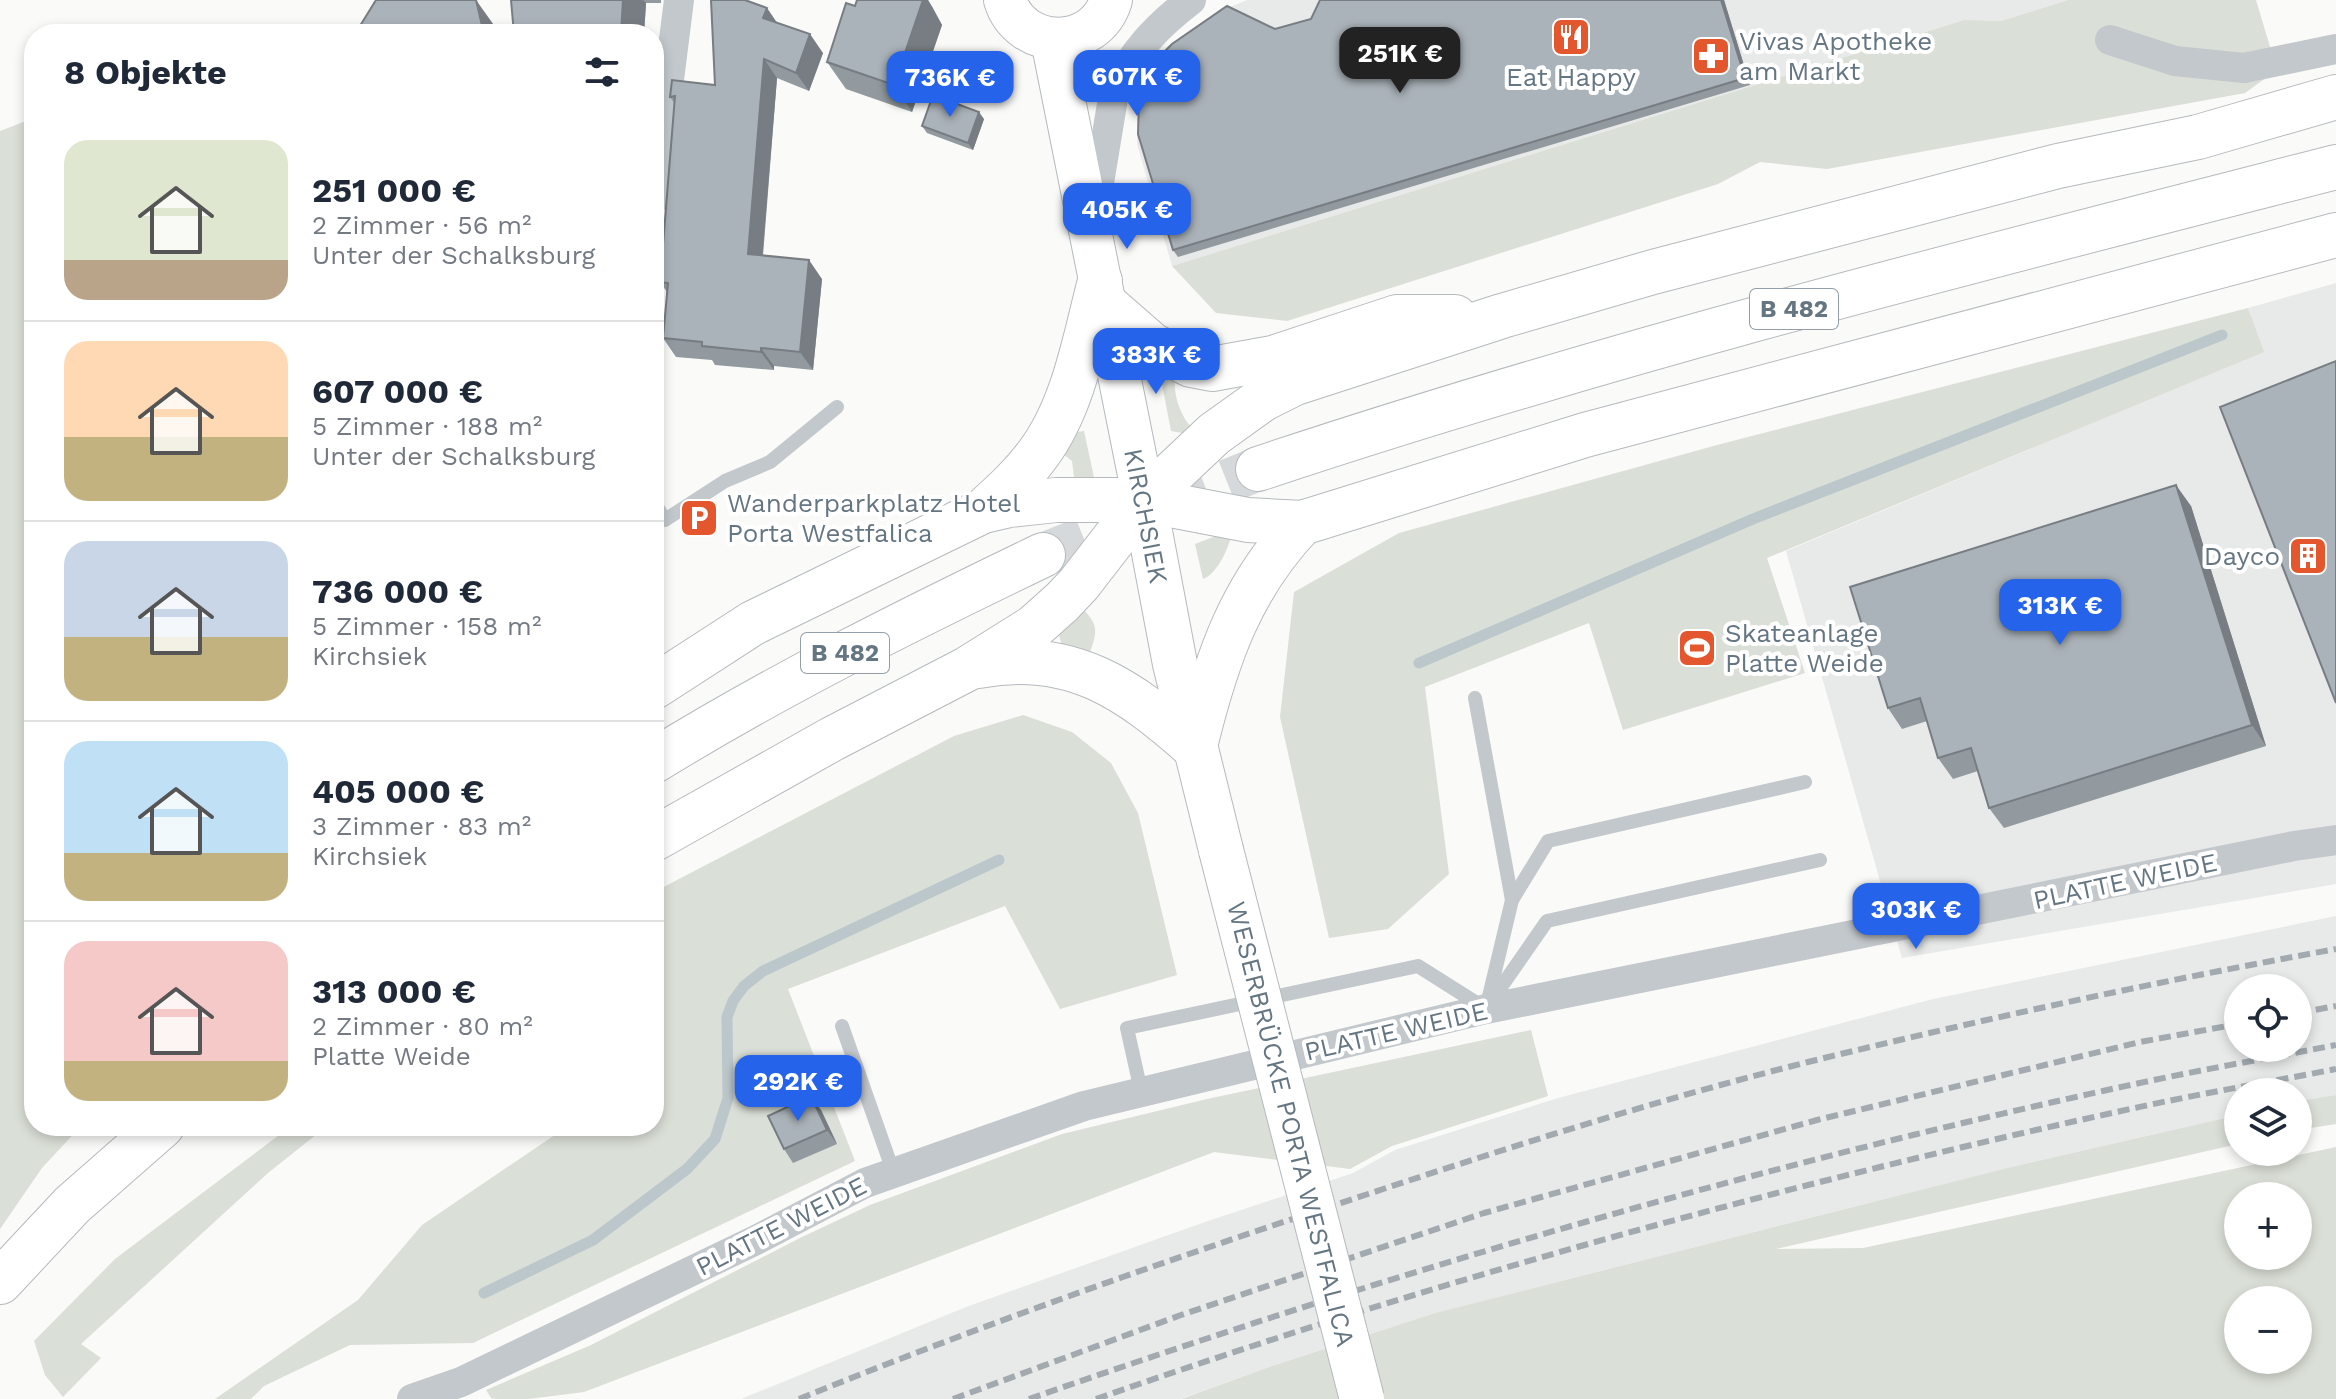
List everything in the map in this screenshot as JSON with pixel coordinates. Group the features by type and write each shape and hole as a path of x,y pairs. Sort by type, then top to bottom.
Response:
{"main road":[{"path":"1005,0 1008,10 1019,24 1035,35 1052,40 1070,39 1086,33 1099,22 1111,0"},
{"name":"KIRCHSIEK","path":"1052,40 1175,664 1221,850"},
{"path":"664,833 832,739 967,669 1034,627 1062,602 1144,500 1214,434 1263,399 1295,383 1502,316 1880,212 2058,166 2198,137 2336,97"},
{"name":"B 482","path":"1258,469 1413,417 1620,355 2336,167"},
{"path":"664,681 753,623 983,511 1056,500 1144,500 1248,520 1302,523 1585,435 2336,235"},
{"path":"983,511 1014,483 1040,452 1055,427 1103,292 1152,345 1191,365 1212,369 1273,358 1397,317 1502,316"},
{"path":"967,669 1017,661 1041,662 1094,675 1160,717 1195,748 1211,686 1240,608 1270,560 1302,523"},
{"name":"B 482","path":"664,755 879,634 1043,555"},
{"name":"WESERBRÜCKE PORTA WESTFALICA","path":"1221,850 1362,1399"},
{"path":"0,1282 72,1205 152,1136"}],"street":[{"path":"664,96 679,0"},
{"path":"1090,235 1114,92 1136,52 1191,0"},
{"path":"2110,40 2175,61 2244,68 2336,49"},
{"name":"PLATTE WEIDE","path":"412,1399 475,1375 756,1240 879,1177 1084,1106 1486,1009 2336,840"}],"lane":[{"path":"664,518 725,481 770,462 837,407"},
{"path":"1475,698 1512,900"},
{"path":"1486,1009 1512,900 1548,841 1805,782"},
{"path":"1486,1009 1547,921 1820,860"},
{"path":"1141,1091 1127,1028 1418,966 1486,1009"},
{"path":"842,1026 879,1177"}],"shaded area":[{"path":"1247,0 2068,0 2001,21 1964,20 1172,266 1137,144 1137,119 1150,75 1166,50 1232,6"},
{"path":"2068,0 2256,0 2277,70 2245,93 1827,169 1760,162 1718,184 1287,321 1216,313 1172,266 1964,20 2001,21"},
{"path":"24,122 24,1136 72,1136 42,1168 0,1229 0,131"},
{"path":"2336,283 2336,884 1902,958 1786,551 2263,352 2248,308"},
{"path":"2248,308 2264,352 1767,558 1805,673 1623,730 1589,623 1425,687 1449,874 1388,929 1329,938 1280,717 1294,592 1399,533 1717,445"},
{"path":"1165,373 1175,376 1178,404 1192,428 1187,434 1171,431 1161,379"},
{"path":"1084,431 1095,482 1071,489 1074,476 1072,461 1059,451 1069,433"},
{"path":"1226,532 1232,534 1225,554 1213,572 1203,579 1195,544"},
{"path":"1081,607 1095,629 1089,656 1063,649 1057,628"},
{"path":"1023,715 1072,732 1111,763 1138,813 1177,975 1060,1009 1005,906 788,989 855,1161 473,1343 350,1345 264,1386 251,1399 215,1399 358,1300 422,1225 553,1136 664,1136 664,887 954,736"},
{"path":"2336,916 2336,1095 2312,1099 2312,1078 2224,1078 2224,1118 2007,1168 1435,1313 1180,1399 741,1399 966,1307 1353,1173 1395,1150 1558,1098 1933,999"},
{"path":"1531,1030 1548,1096 1392,1146 1350,1169 1214,1152 584,1392 529,1399 495,1399 486,1390 591,1345 870,1205 1062,1134 1207,1099"},
{"path":"2336,1095 2336,1124 2312,1128 2312,1099"},
{"path":"2224,1118 2224,1147 1776,1249 1863,1248 2247,1166 2312,1166 2312,1152 2336,1147 2336,1399 1181,1399 1435,1313 2007,1168"},
{"path":"278,1136 314,1136 268,1173 81,1344 101,1358 63,1397 45,1375 34,1341 115,1259"}],"building":[{"path":"376,0 476,0 482,24 361,24"},
{"path":"511,0 623,0 622,24 513,24"},
{"path":"711,0 745,0 767,8 763,18 810,34 796,73 764,59 748,254 809,260 800,352 702,346 702,342 664,338 668,283 664,282 664,232 675,96 670,97 672,80 715,85"},
{"path":"857,0 923,0 894,85 827,62 846,3 855,6"},
{"path":"1320,0 1721,0 1745,78 1173,250 1138,134 1139,102 1148,74 1172,44 1227,6 1275,29 1311,19"},
{"path":"933,95 979,112 968,143 922,126"},
{"name":"Dayco","path":"2336,361 2336,703 2220,407"},
{"path":"2176,485 2252,725 1989,808 1971,748 1938,758 1920,698 1888,708 1850,587"},
{"path":"811,1096 827,1130 784,1149 768,1116"}],"waterway":[{"path":"1419,663 1753,519 2222,335"},
{"path":"484,1293 593,1240 687,1169 715,1139 728,1098 727,1017 733,1001 744,986 763,971 999,860"}],"tunnel":[{"path":"1043,555 1258,469"}],"railway":[{"path":"799,1399 1011,1317 1153,1267 1422,1176 1642,1107 1753,1076 1939,1031 2137,987 2336,949"},
{"path":"2312,1010 2336,1006"},
{"path":"953,1399 1181,1315 1484,1213 1817,1120 2140,1042 2224,1027"},
{"path":"1029,1399 1444,1263 1724,1183 2007,1113 2149,1081 2336,1045"},
{"path":"1096,1399 1348,1315 1732,1205 1991,1140 2201,1094 2336,1069"}],"place":[{"name":"Eat Happy","path":"1571,37"},
{"name":"Vivas Apotheke am Markt","path":"1711,56"},
{"name":"Wanderparkplatz Hotel Porta Westfalica","path":"699,518"},
{"name":"Dayco","path":"2308,556"},
{"name":"Skateanlage Platte Weide","path":"1697,648"}]}
